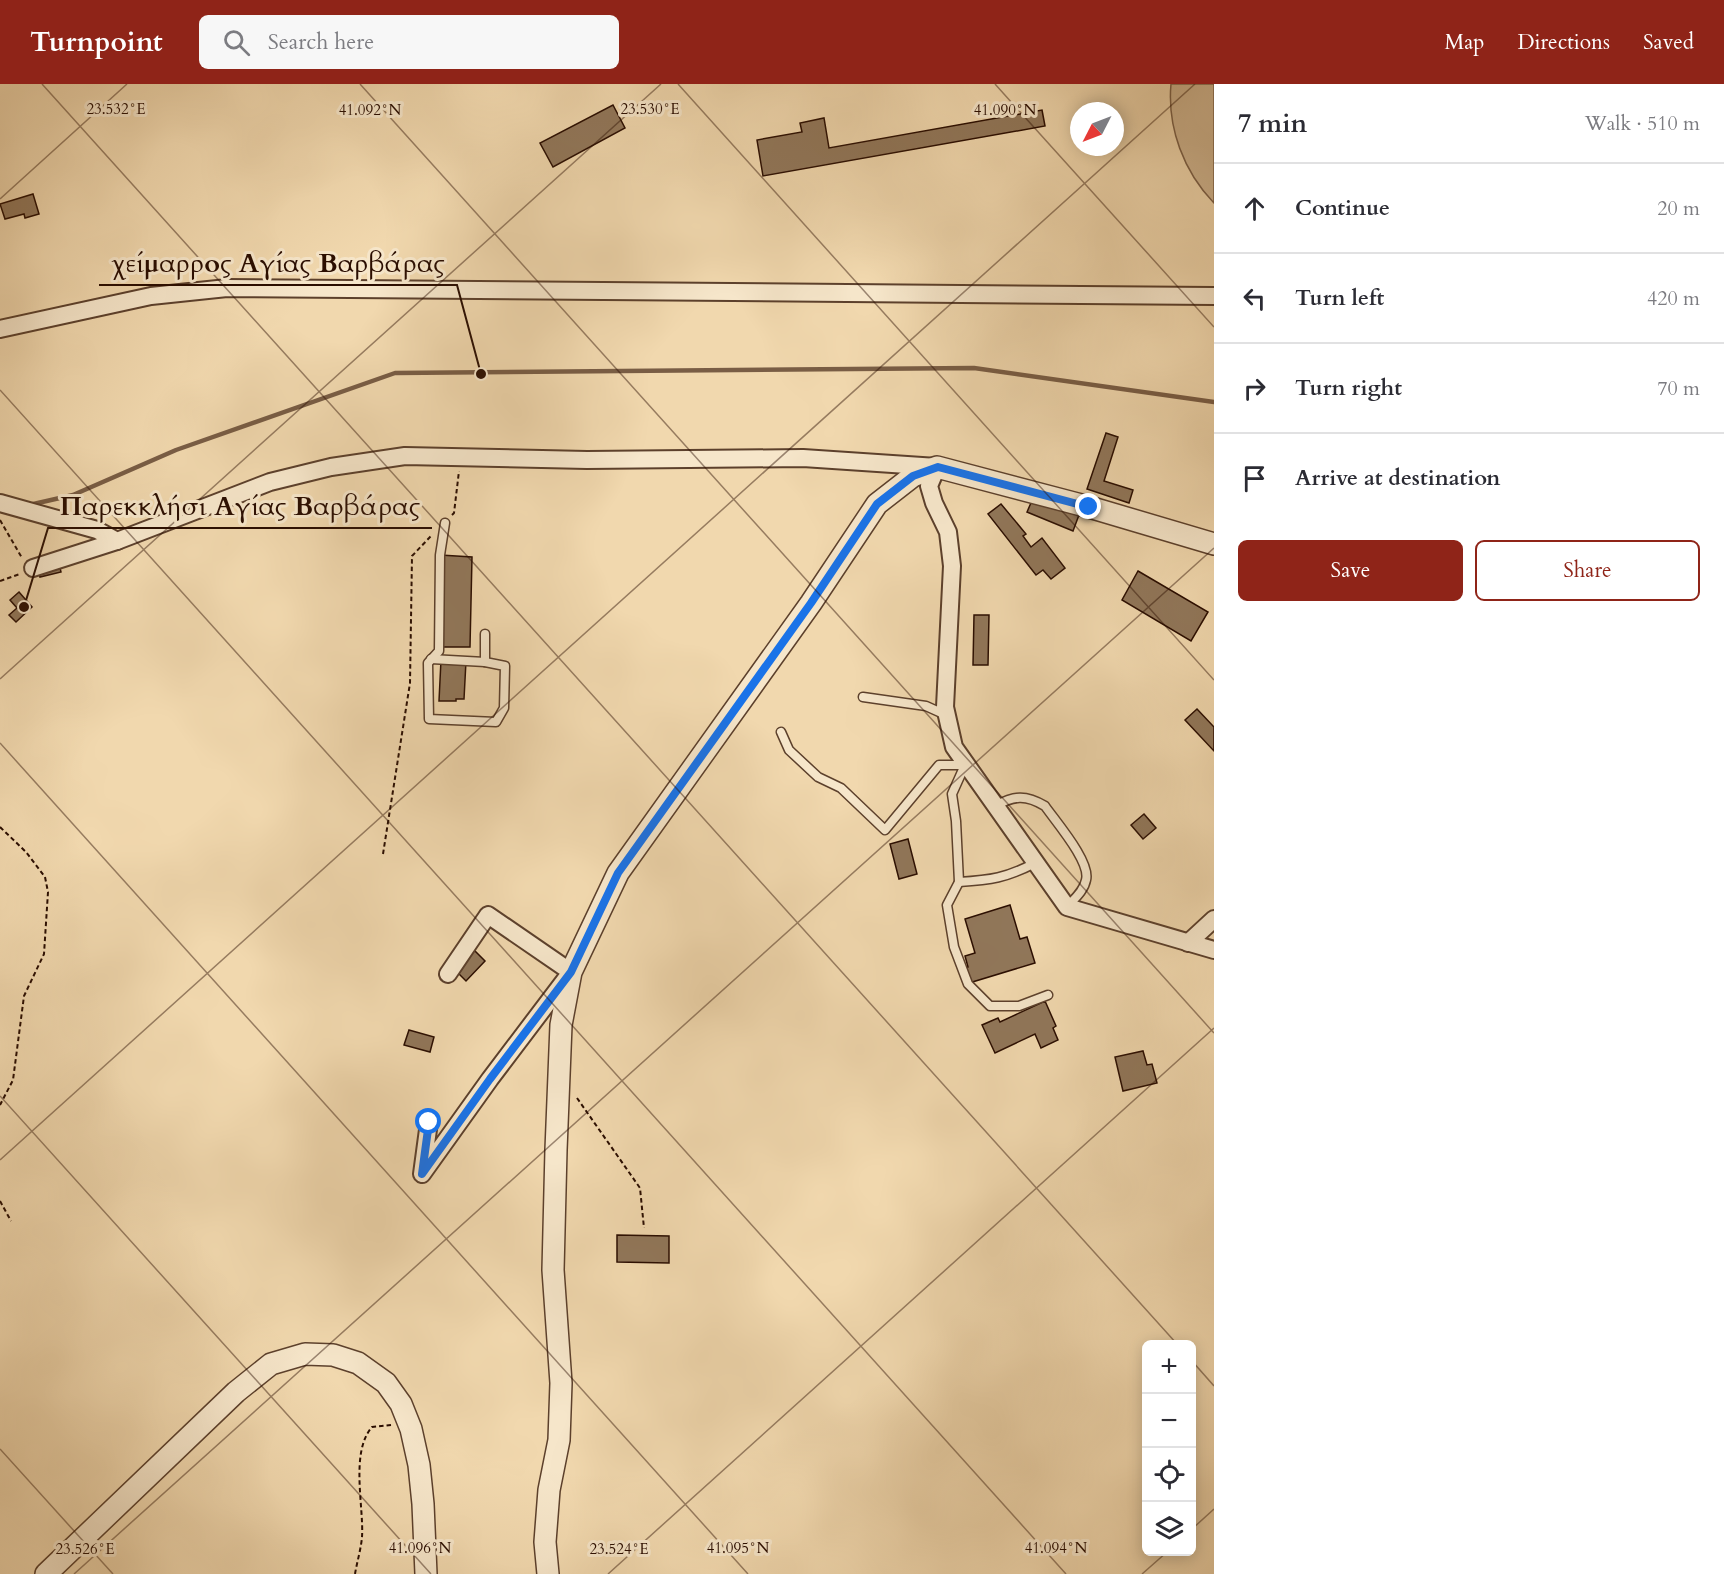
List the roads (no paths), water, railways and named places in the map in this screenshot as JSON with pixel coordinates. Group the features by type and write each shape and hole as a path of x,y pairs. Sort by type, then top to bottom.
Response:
{"street":[{"path":"0,329 151,296 227,288 1214,296"},
{"path":"33,568 117,541 270,482 332,467 405,456 587,460 803,458 938,467 1089,507 1214,544"},
{"path":"938,467 929,486 934,503 948,532 952,566 945,708 954,747 1067,907 1214,950"},
{"path":"429,1122 422,1174 571,972 618,873 811,603 877,504 913,476 938,467"},
{"path":"7,505 97,530 117,541"},
{"path":"448,974 488,915 571,972"},
{"path":"1188,943 1214,919"},
{"path":"548,1574 545,1542 549,1490 559,1440 561,1383 553,1270 559,1072 561,1025 571,972"},
{"path":"46,1574 236,1392 271,1364 305,1354 333,1355 358,1364 386,1383 401,1404 411,1429 419,1465 426,1574"}],"lane":[{"path":"431,660 485,662 505,666 504,708 496,722 429,719 428,663 439,651 437,632 440,555 445,523"},
{"path":"484,634 485,662"},
{"path":"863,697 926,706 946,715"},
{"path":"781,732 789,750 818,777 841,788 885,830 939,765 965,765 952,794 956,821 959,882 947,904 954,947 968,984 990,1006 1019,1006 1048,995"},
{"path":"994,806 1011,798 1022,797 1045,806 1085,862 1087,877 1083,889 1067,907"},
{"path":"959,882 994,880 1016,873 1035,863"}],"waterway":[{"path":"29,505 73,495 176,450 395,373 974,368 1214,402"}],"place":[{"name":"χείμαρρος Αγίας Βαρβάρας","path":"481,374"},
{"name":"Παρεκκλήσι Αγίας Βαρβάρας","path":"24,607"}]}
